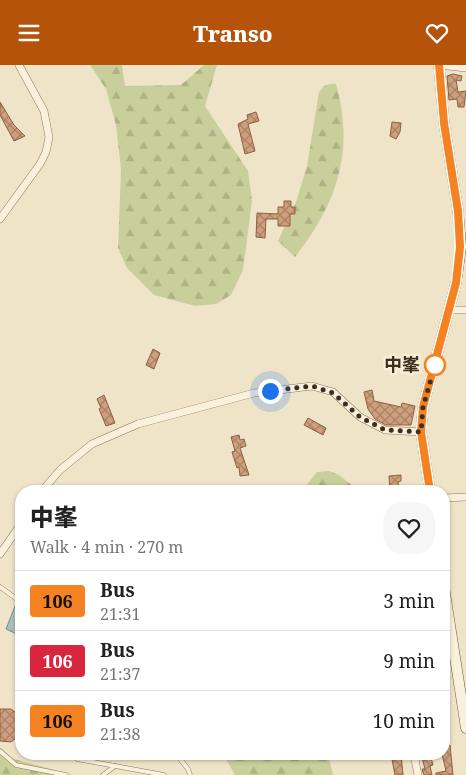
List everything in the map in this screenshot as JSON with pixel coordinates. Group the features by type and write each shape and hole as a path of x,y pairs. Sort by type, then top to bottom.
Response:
{"main road":[{"path":"429,485 421,432 423,407 456,283 460,247 458,211 444,123 439,65"},
{"path":"450,636 463,681 466,728"}],"street":[{"path":"0,219 40,163 46,152 49,137 44,111 19,65"},
{"path":"439,65 466,68"},
{"path":"449,310 466,309"},
{"path":"47,485 60,470 92,444 138,424 254,393 312,386 333,393 360,417 385,430 421,432"},
{"path":"450,498 466,497"},
{"path":"0,555 15,533"},
{"path":"415,760 418,775"}],"lane":[{"path":"0,587 15,598"},
{"path":"0,751 16,765 66,775"},
{"path":"82,760 164,775"},
{"path":"181,760 190,775"},
{"path":"103,775 115,766"}],"green space":[{"path":"90,65 122,65 125,86 181,85 204,65 217,65 205,106 248,171 252,201 243,270 231,295 216,304 195,306 154,295 127,268 118,248 121,169 116,125 106,89"},
{"path":"336,84 344,132 338,176 322,217 295,257 278,241 296,202 307,166 319,92 324,86"},
{"path":"329,471 339,475 352,485 307,485 317,472"},
{"path":"0,755 73,775 0,775"},
{"path":"226,760 329,760 333,775 235,775"}],"water":[{"path":"15,606 15,633 6,629"}],"building":[{"path":"453,74 462,76 461,81 456,80 458,92 466,91 464,107 458,107 457,99 449,100 447,76"},
{"path":"0,102 14,125 25,136 14,141 0,115"},
{"path":"256,112 259,121 248,124 255,151 245,154 238,124 248,119 247,115"},
{"path":"392,122 401,123 400,132 396,139 390,136"},
{"path":"284,201 291,201 291,207 295,207 295,214 290,214 290,226 278,226 278,219 266,219 265,238 256,237 257,213 278,214 278,207 284,207"},
{"path":"153,349 160,353 154,369 146,365"},
{"path":"372,390 374,401 401,407 402,403 415,406 411,425 386,425 375,419 368,409 364,392"},
{"path":"104,395 115,423 106,426 97,399"},
{"path":"308,418 326,428 323,435 304,425"},
{"path":"239,435 240,440 244,439 246,446 240,448 249,475 240,476 239,467 237,468 232,452 235,451 231,437"},
{"path":"401,475 401,481 398,482 398,485 390,485 389,476"},
{"path":"0,709 11,709 15,712 15,739 11,742 0,741"},
{"path":"450,745 453,775 436,775 436,773 446,771 443,760 450,760"},
{"path":"392,760 402,760 403,775 395,775"},
{"path":"423,760 432,760 433,765 430,766 432,775 424,775 422,769 425,769"}],"bus line":[{"name":"106","path":"429,485 421,432 423,407 456,283 460,247 458,211 444,123 439,65"}],"place":[{"name":"中峯","path":"435,365"}],"route":[{"path":"270,391 312,386 333,393 360,417 385,430 421,432 423,407 435,365"}]}
